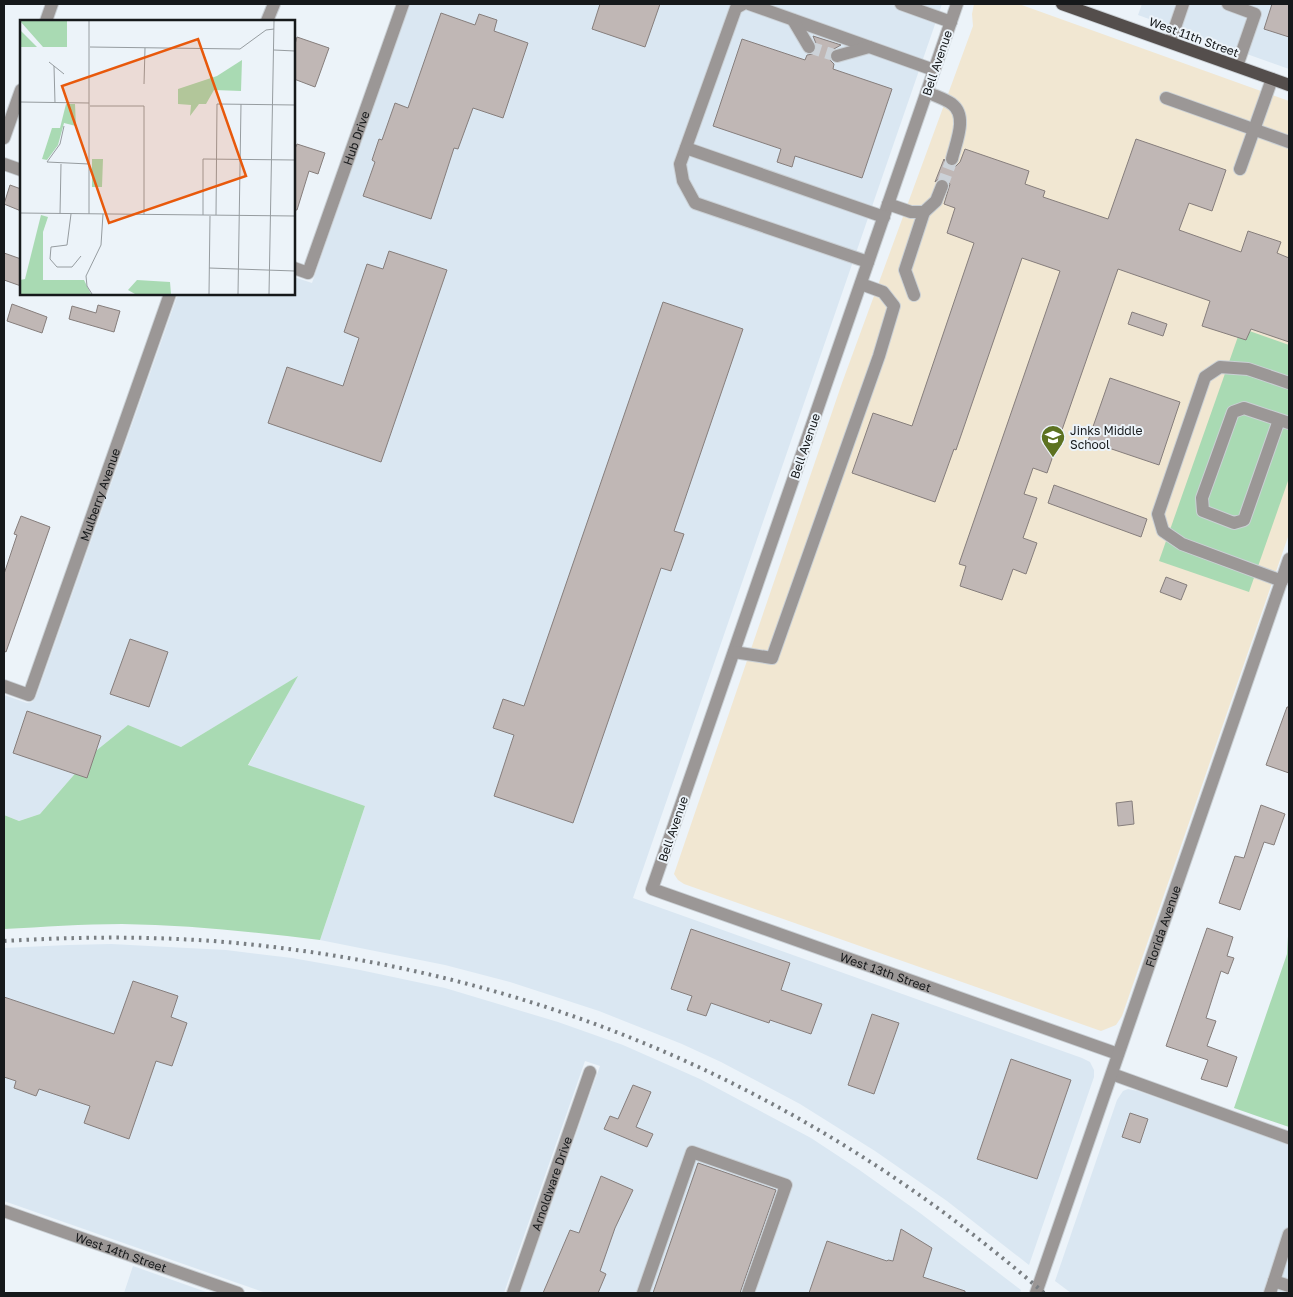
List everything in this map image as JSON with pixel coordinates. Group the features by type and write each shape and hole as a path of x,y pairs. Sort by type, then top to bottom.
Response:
{"main road":[{"name":"West 11th Street","path":"1065,4 1289,85"}],"street":[{"path":"46,20 52,4"},
{"path":"267,20 274,4"},
{"name":"Hub Drive","path":"295,268 308,273 403,4"},
{"path":"743,4 736,8 680,164 683,181 695,203 868,262"},
{"path":"749,4 934,70"},
{"path":"900,4 951,22"},
{"name":"Bell Avenue","path":"652,889 957,4"},
{"path":"1170,42 1183,4"},
{"path":"1228,4 1255,14 1237,66"},
{"path":"793,20 810,47"},
{"path":"837,56 869,47"},
{"path":"1240,169 1272,79"},
{"path":"927,92 952,104 960,112 960,126 952,159"},
{"path":"4,138 20,93"},
{"path":"1166,98 1289,142"},
{"path":"686,148 886,210 924,212"},
{"path":"4,164 20,170"},
{"path":"914,295 905,270 924,212 936,201 942,186"},
{"path":"734,652 772,658 879,356 894,306 883,292 861,284"},
{"name":"Mulberry Avenue","path":"4,686 29,695 170,295"},
{"path":"1282,581 1182,544 1162,531 1158,514 1205,377 1220,367 1248,369 1289,383"},
{"path":"1244,408 1284,421 1244,520 1234,523 1203,511 1202,498 1233,412 1244,408"},
{"name":"Florida Avenue","path":"1036,1293 1289,560"},
{"name":"West 13th Street","path":"652,889 1118,1054"},
{"name":"Arnoldware Drive","path":"513,1293 590,1072"},
{"path":"1112,1074 1289,1138"},
{"path":"643,1293 692,1152 786,1185 748,1293"},
{"name":"West 14th Street","path":"4,1211 238,1293"},
{"path":"1289,1234 1272,1287 1289,1286"}],"shaded area":[{"path":"409,4 942,4 633,898 1090,1062 1094,1070 1094,1077 1029,1265 947,1201 875,1151 800,1104 721,1062 682,1044 599,1011 510,982 445,965 320,940 365,806 248,766 297,677 181,747 127,726 92,754 40,814 19,821 4,815 4,695 27,703 32,702 36,697 178,295 295,295 295,277 312,283"},
{"name":"Jinks Middle School","path":"974,4 1019,4 1289,101 1289,534 1122,1016 1116,1025 1101,1031 684,884 674,874 842,383 973,26 972,14"},
{"path":"1142,4 1289,4 1289,69 1138,15"},
{"path":"111,944 226,950 292,958 360,970 445,988 558,1022 623,1045 700,1079 811,1138 920,1213 1021,1290 1020,1293 520,1293 600,1066 585,1061 504,1293 266,1293 4,1201 4,948"},
{"path":"1128,1089 1289,1145 1289,1293 1071,1293 1055,1281 1117,1100 1123,1091"},
{"path":"133,1266 209,1293 124,1293"}],"green space":[{"path":"1241,328 1289,345 1289,478 1249,592 1159,561"},
{"path":"298,676 248,765 365,806 320,940 221,929 122,924 4,929 4,815 19,821 40,814 92,754 128,725 181,747"},
{"path":"1289,918 1289,1127 1234,1108 1287,954"}],"building":[{"path":"600,4 660,4 645,47 592,29"},
{"path":"1272,4 1289,4 1289,37 1264,29"},
{"path":"441,13 475,25 479,14 497,20 494,31 528,43 503,118 473,108 458,149 454,148 431,219 363,196 375,162 372,160 379,139 382,140 395,103 408,108"},
{"path":"813,36 841,45 829,54 829,59 834,64 833,69 892,89 862,178 795,156 792,167 777,162 781,149 713,126 742,39 805,60 807,55 813,54 816,51 817,46"},
{"path":"297,37 329,48 315,87 295,79 295,44"},
{"path":"1136,139 1226,170 1212,211 1189,203 1179,230 1241,252 1248,231 1281,242 1277,253 1289,258 1289,342 1251,329 1246,340 1202,326 1210,301 1118,269 1047,473 1033,468 1024,494 1037,498 1023,538 1037,543 1026,574 1013,569 1002,600 960,586 966,566 959,564 1060,271 1022,258 956,450 954,449 935,502 852,473 873,413 912,426 974,243 947,233 955,208 944,204 950,184 945,178 940,178 935,182 944,159 947,165 955,167 960,162 965,149 1029,171 1025,184 1045,191 1043,197 1108,219"},
{"path":"297,144 325,153 318,174 309,171 297,210 295,210 295,149"},
{"path":"10,185 20,189 20,211 4,204"},
{"path":"389,251 447,270 381,462 268,423 287,367 343,386 359,338 344,332 367,264 383,269"},
{"path":"4,253 20,259 20,286 4,280"},
{"path":"663,302 743,329 674,531 684,534 671,571 661,568 573,823 494,796 514,735 493,728 503,699 524,706"},
{"path":"12,304 47,317 42,333 7,321"},
{"path":"98,305 120,311 114,332 69,319 72,306 96,313"},
{"path":"1132,312 1167,324 1163,336 1128,324"},
{"path":"1110,378 1180,402 1159,465 1088,441"},
{"path":"1054,485 1147,519 1141,537 1048,503"},
{"path":"21,516 50,527 6,652 4,651 4,574 17,535 14,534"},
{"path":"1166,577 1187,585 1181,600 1160,592"},
{"path":"130,639 168,652 149,707 110,694"},
{"path":"1287,707 1289,707 1289,773 1266,765"},
{"path":"27,711 101,736 87,778 13,753"},
{"path":"1132,801 1134,824 1118,826 1116,803"},
{"path":"1261,805 1285,814 1274,845 1264,842 1240,910 1219,903 1235,856 1244,858"},
{"path":"1207,928 1233,937 1227,956 1234,958 1228,974 1221,971 1206,1018 1216,1021 1207,1046 1237,1057 1227,1087 1201,1079 1208,1060 1166,1046"},
{"path":"691,929 790,963 781,990 822,1004 811,1034 770,1020 769,1023 711,1003 706,1016 687,1010 692,996 671,989"},
{"path":"133,981 178,996 171,1017 187,1023 172,1066 156,1061 129,1139 84,1123 90,1106 39,1089 36,1096 14,1088 16,1081 4,1077 4,997 114,1034"},
{"path":"872,1014 899,1023 874,1094 848,1085"},
{"path":"1011,1059 1071,1080 1037,1179 977,1159"},
{"path":"633,1085 651,1092 636,1127 653,1134 647,1147 604,1129 610,1116 618,1119"},
{"path":"1130,1113 1148,1119 1140,1143 1122,1137"},
{"path":"698,1163 776,1190 740,1293 653,1293"},
{"path":"601,1176 633,1190 615,1228 600,1271 606,1274 598,1293 543,1293 570,1230 579,1233"},
{"path":"901,1229 932,1248 923,1277 965,1291 965,1293 809,1293 827,1241 887,1261 893,1261"}],"tunnel":[{"path":"809,47 837,56"},
{"path":"942,186 952,159"}],"railway":[{"path":"4,941 108,938 187,939 329,955 442,977 551,1009 657,1049 760,1097 858,1154 953,1219 1044,1293"}],"place":[{"name":"Jinks Middle School","path":"1053,458"}]}
